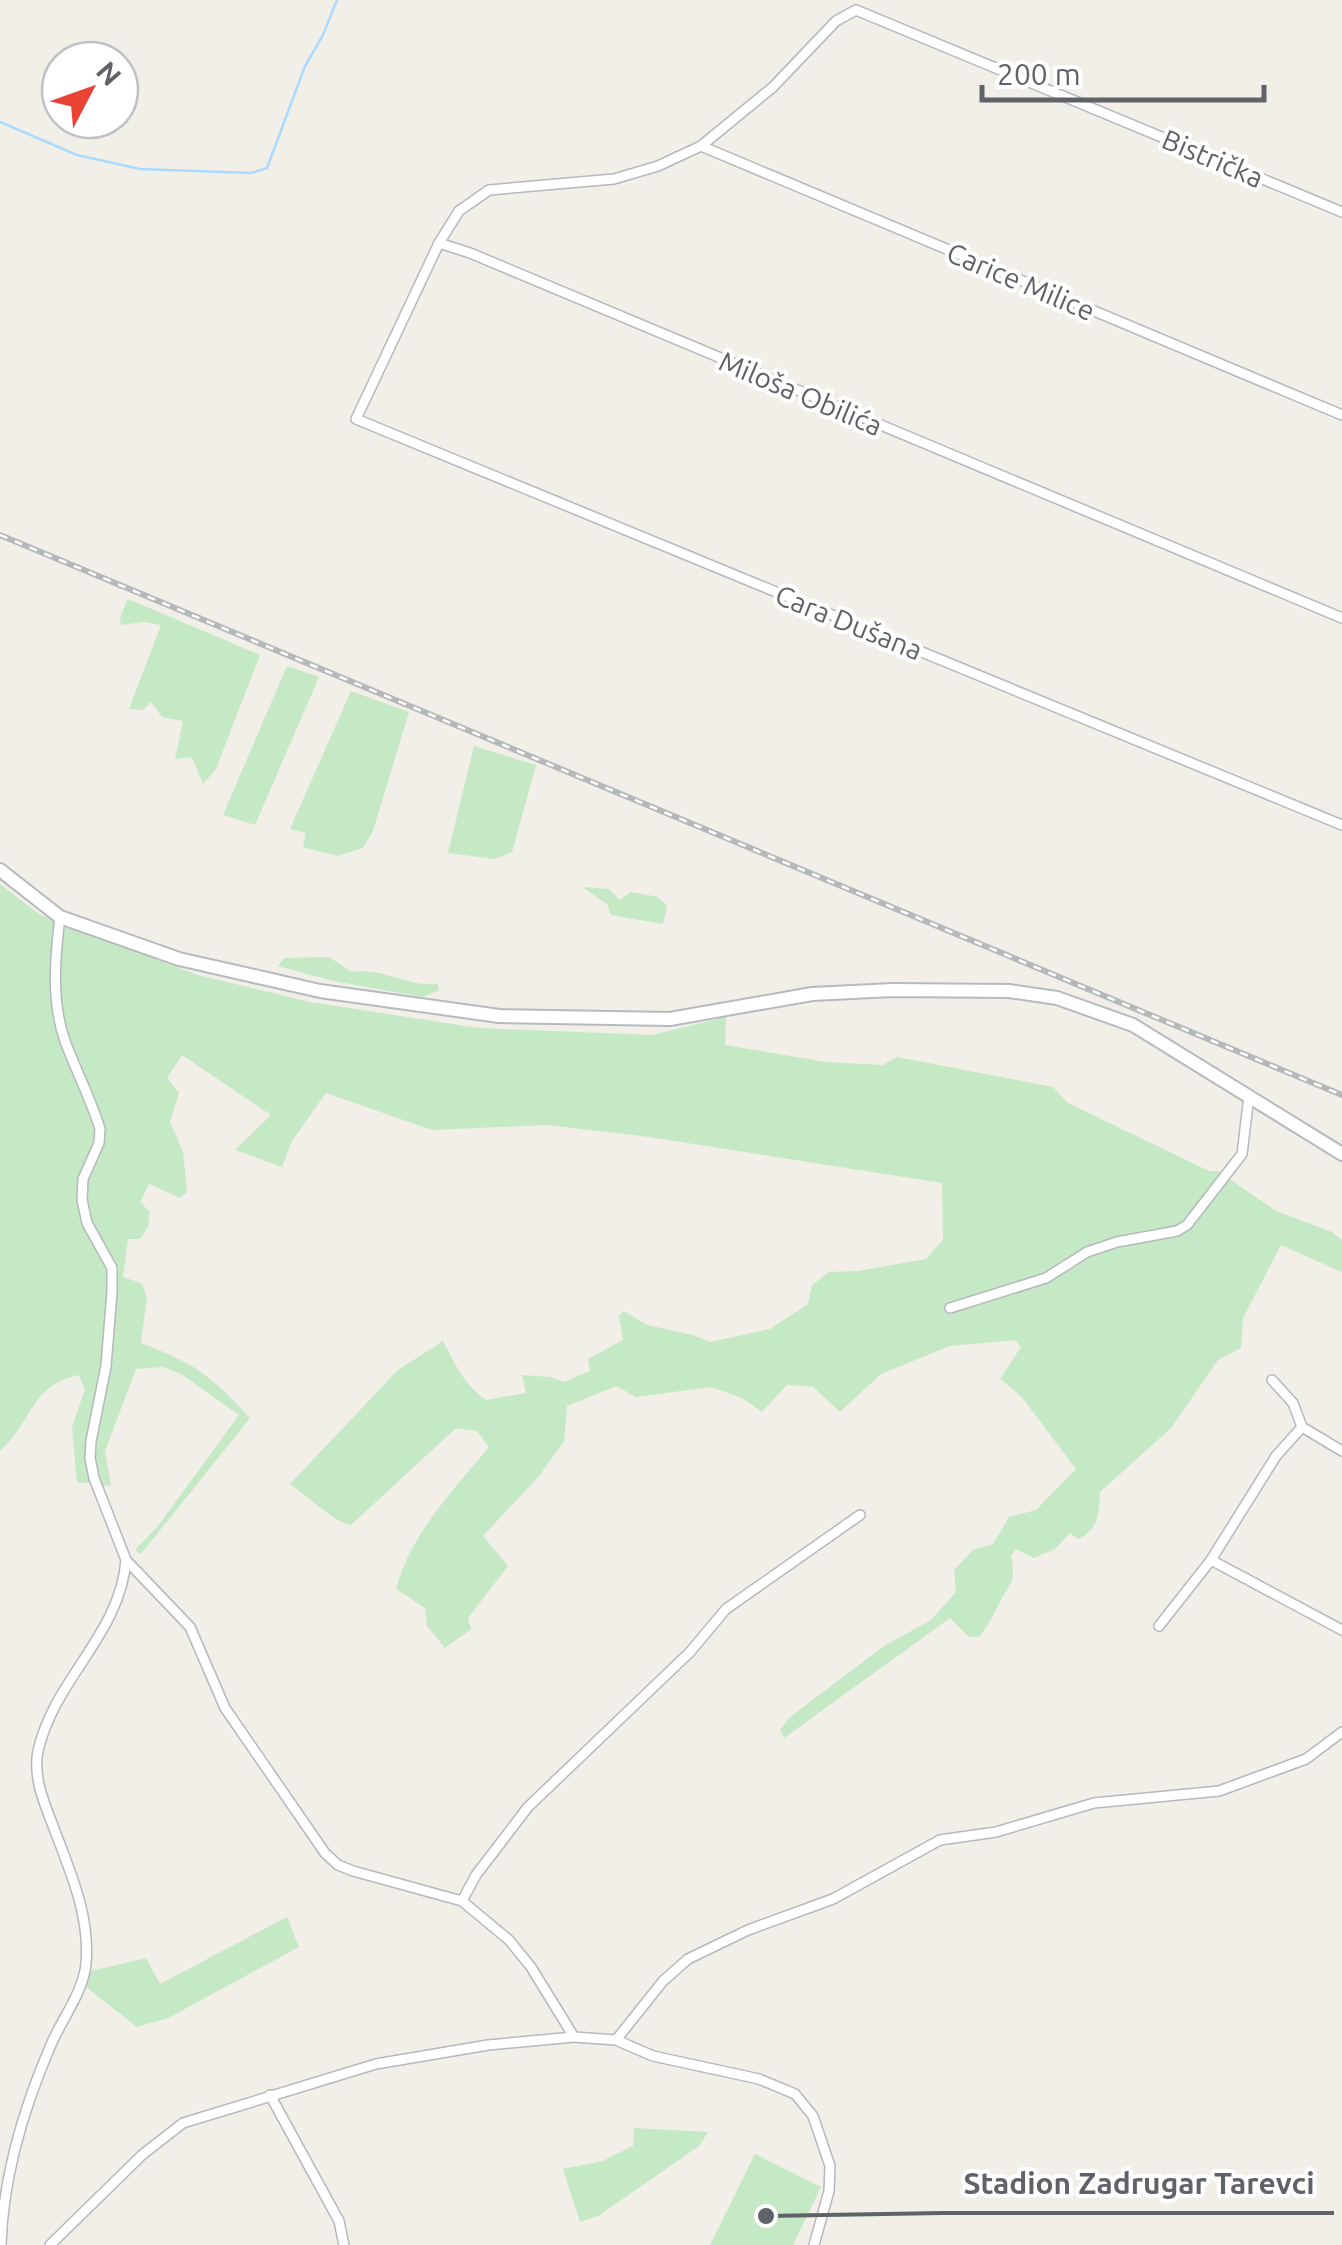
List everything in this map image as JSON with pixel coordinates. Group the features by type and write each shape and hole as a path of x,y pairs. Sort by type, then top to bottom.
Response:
{"main road":[{"path":"0,870 60,916 179,960 320,991 499,1016 670,1019 812,994 894,990 1009,990 1057,998 1133,1026 1342,1154"}],"street":[{"name":"Bistrička","path":"701,146 773,87 836,21 847,12 864,12 1342,212"},
{"path":"440,243 459,211 488,190 614,179 658,166 701,146"},
{"name":"Carice Milice","path":"701,146 1342,415"},
{"name":"Cara Dušana","path":"440,243 356,419 1342,825"},
{"name":"Miloša Obilića","path":"440,243 1342,618"},
{"path":"60,916 54,965 58,1013 100,1129 99,1143 84,1178 82,1200 87,1223 112,1268 110,1332 90,1458 126,1560 190,1627 225,1708 325,1853 338,1865 353,1871 462,1901 509,1940 531,1967 574,2036"},
{"path":"950,1308 1046,1278 1087,1252 1188,1225 1242,1154 1249,1096"},
{"path":"1272,1380 1293,1403 1302,1427 1342,1451"},
{"path":"1159,1626 1211,1560 1276,1456 1302,1427"},
{"path":"462,1901 476,1875 528,1808 690,1652 726,1609 860,1515"},
{"path":"0,2245 4,2193 33,2086 86,1965 80,1899 40,1791 37,1756 67,1686 114,1613 122,1592 126,1560"},
{"path":"1211,1560 1342,1630"},
{"path":"616,2040 662,1980 688,1960 748,1930 833,1899 940,1840 1014,1828 1094,1803 1220,1792 1306,1759 1342,1732"},
{"path":"548,2039 562,2018"},
{"path":"50,2245 142,2155 183,2123 376,2064 574,2036 616,2040 653,2056 758,2079 795,2094 813,2116 830,2166 829,2192 814,2245"},
{"path":"270,2095 339,2221 344,2245"}],"green space":[{"path":"128,599 260,655 216,769 203,784 192,757 175,759 183,721 162,717 151,702 143,710 129,709 161,625 121,625 120,617"},
{"path":"287,666 319,677 255,825 223,815"},
{"path":"351,691 409,712 373,831 363,848 337,856 303,847 306,833 290,829"},
{"path":"474,746 536,765 512,852 494,859 448,853"},
{"path":"0,884 39,914 96,937 198,975 310,1002 478,1028 652,1035 726,1017 725,1045 826,1062 883,1065 897,1057 1053,1087 1068,1103 1209,1171 1218,1171 1276,1211 1332,1232 1342,1240 1342,1272 1281,1245 1243,1318 1241,1348 1218,1360 1171,1428 1100,1492 1098,1513 1090,1531 1078,1539 1070,1533 1055,1549 1034,1558 1016,1549 1011,1556 1011,1581 979,1637 969,1637 950,1618 784,1738 780,1730 790,1717 884,1646 931,1620 956,1592 954,1570 973,1550 993,1544 1009,1517 1036,1510 1076,1469 1021,1396 1000,1379 1021,1347 1015,1340 950,1346 881,1374 840,1412 813,1387 787,1385 762,1412 742,1398 711,1387 636,1397 616,1386 567,1406 564,1441 540,1475 483,1536 508,1566 468,1618 471,1629 445,1648 427,1626 425,1608 396,1589 423,1531 489,1447 477,1431 456,1428 351,1525 329,1514 290,1484 398,1370 443,1341 466,1381 486,1400 526,1393 522,1375 564,1382 590,1371 588,1359 623,1340 619,1316 624,1311 647,1325 710,1342 770,1329 808,1304 812,1285 829,1272 926,1259 943,1240 942,1183 547,1125 432,1130 326,1093 292,1141 282,1167 235,1150 271,1115 182,1055 167,1078 179,1093 170,1122 183,1152 187,1192 180,1198 149,1184 140,1202 150,1212 148,1227 140,1239 128,1239 123,1277 141,1283 147,1297 141,1343 201,1372 250,1418 141,1554 135,1550 158,1526 239,1415 181,1374 163,1367 136,1369 105,1451 111,1486 77,1482 72,1427 85,1389 79,1375 63,1380 41,1396 0,1451"},
{"path":"582,887 609,889 620,900 631,892 658,897 667,906 663,924 611,915 607,904"},
{"path":"329,957 352,972 375,972 416,983 438,984 439,990 423,997 333,981 278,966 284,958"},
{"path":"287,1917 299,1947 168,2018 137,2027 86,1987 91,1971 146,1958 160,1984"},
{"path":"634,2128 708,2132 699,2146 598,2216 580,2222 563,2169 603,2161 633,2146"},
{"path":"755,2154 821,2187 793,2245 710,2245"}],"waterway":[{"path":"0,122 77,155 140,169 251,173 267,168 305,66 337,0"}],"railway":[{"path":"0,535 1342,1095"}],"place":[{"name":"Stadion Zadrugar Tarevci","path":"766,2216"}]}
